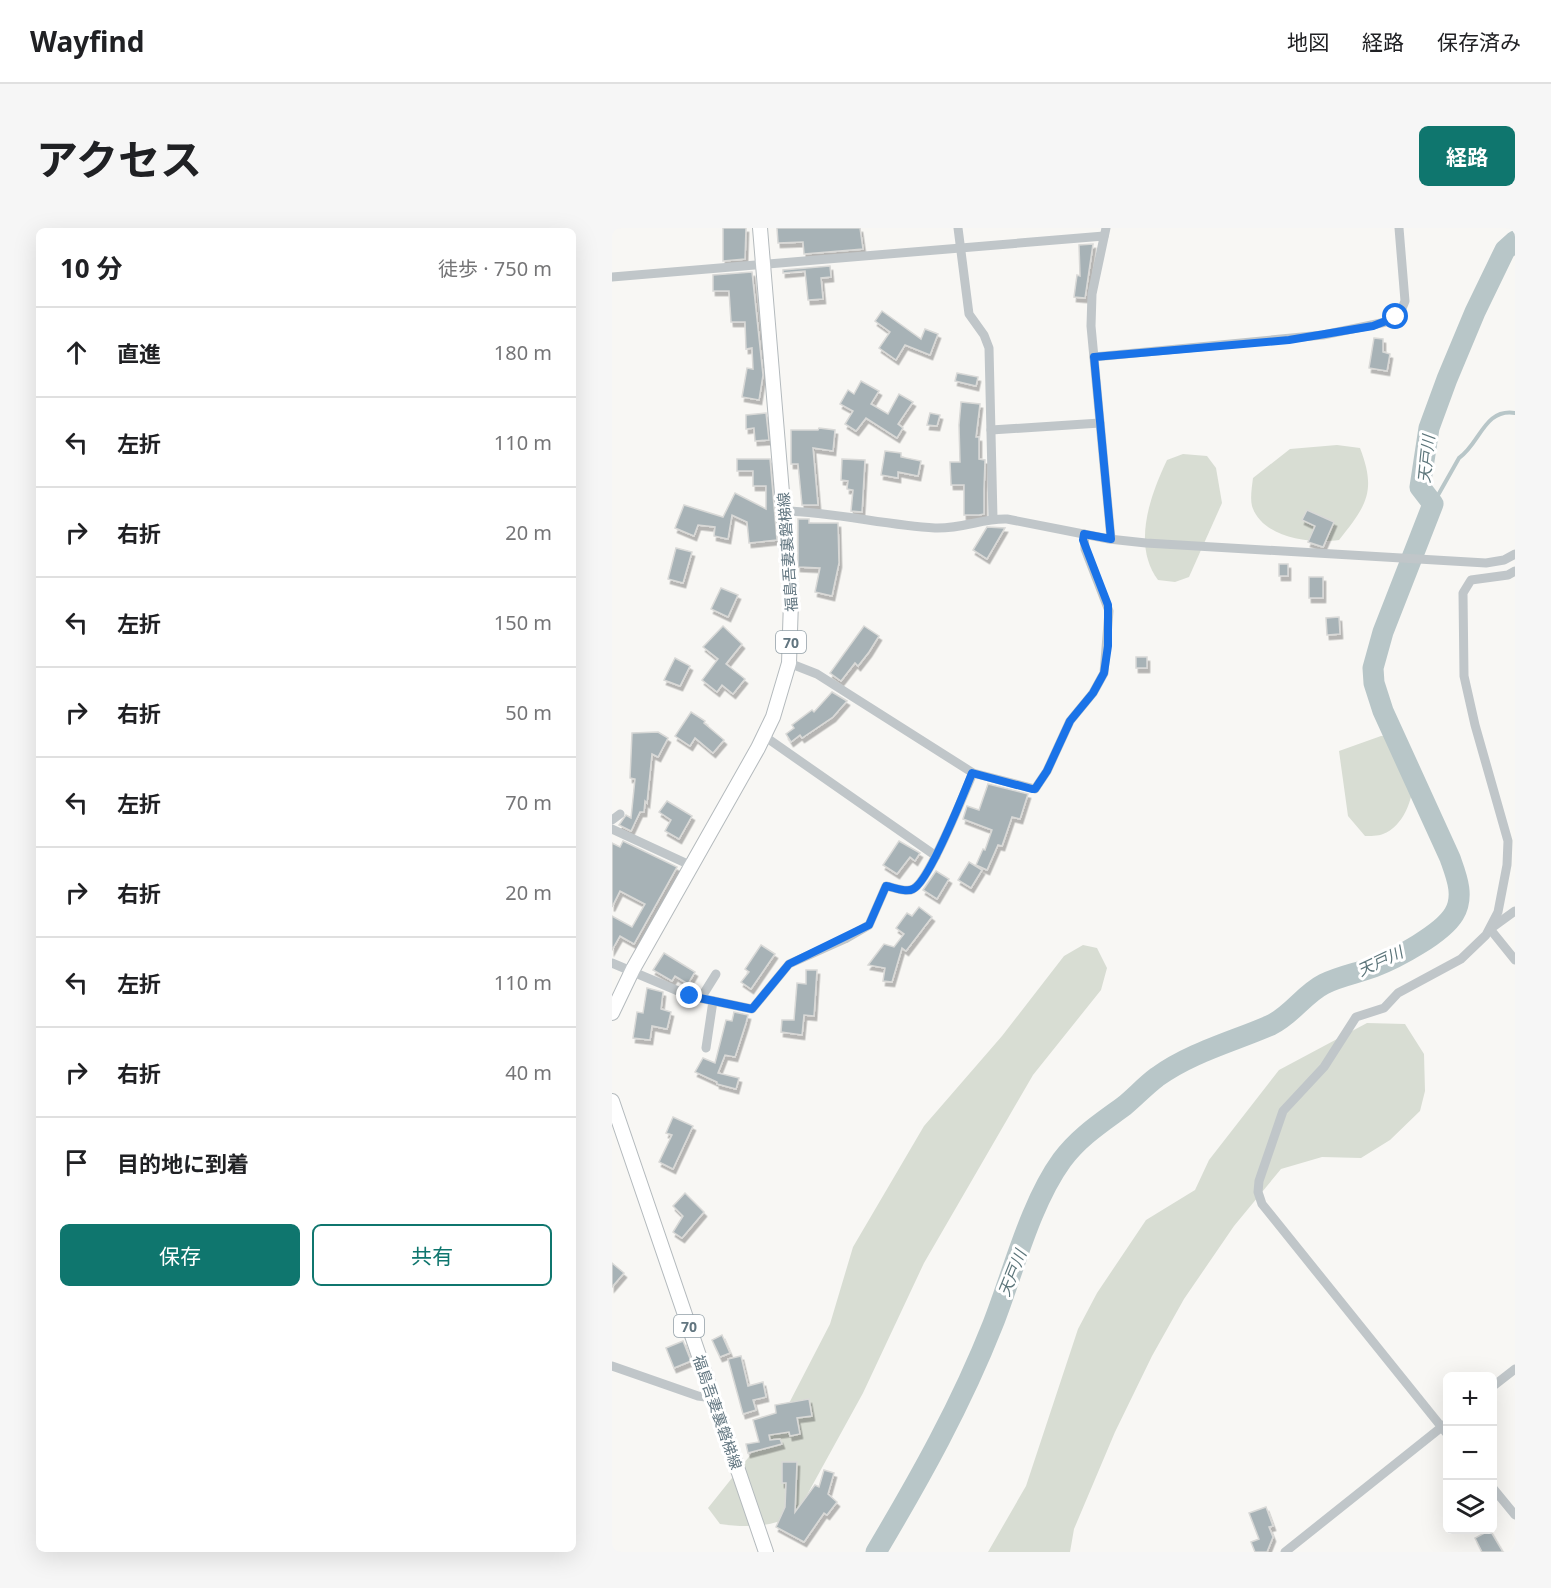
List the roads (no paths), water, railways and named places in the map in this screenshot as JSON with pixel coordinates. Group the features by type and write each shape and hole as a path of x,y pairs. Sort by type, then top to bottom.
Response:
{"main road":[{"name":"福島吾妻裏磐梯線","path":"612,1012 631,972 764,736 783,689 789,663 792,601 760,228"},
{"name":"福島吾妻裏磐梯線","path":"612,1101 766,1552"}],"street":[{"path":"958,228 969,314 984,335 988,348 993,518"},
{"path":"1094,357 1289,340 1386,321 1401,311 1405,302 1399,228"},
{"path":"612,277 1105,232 1092,294 1094,357 1111,539"},
{"path":"992,430 1100,423"},
{"path":"784,512 834,513 933,528 965,527 993,518 1111,539 1452,561 1498,562 1515,554"},
{"path":"789,663 817,674 972,773 1035,789 1047,771 1074,715 1100,682 1108,646 1109,611 1085,549 1084,534"},
{"path":"1490,929 1502,897 1508,842 1468,698 1463,658 1463,593 1471,580 1508,575 1515,571"},
{"path":"764,736 936,856"},
{"path":"612,963 701,998 752,1009 789,964 869,925 886,886 913,890 936,856 972,773"},
{"path":"612,829 692,866"},
{"path":"1443,1426 1262,1204 1258,1187 1283,1111 1324,1067 1356,1017 1384,1008 1398,993 1451,967 1490,929 1515,911"},
{"path":"1490,929 1515,960"},
{"path":"701,998 716,974"},
{"path":"706,1048 713,1001"},
{"path":"612,1366 698,1396 713,1398"},
{"path":"1497,1383 1515,1369"},
{"path":"1286,1552 1443,1430"},
{"path":"1497,1493 1514,1513"}],"waterway":[{"name":"天戸川","path":"876,1552 954,1412 993,1324 1031,1218 1051,1178 1062,1160 1076,1144 1170,1068 1198,1054 1271,1025 1324,984 1395,958 1440,929 1454,914 1459,900 1455,871 1383,711 1374,683 1373,668 1383,632 1433,504 1420,487 1429,428 1475,312 1505,250 1515,241"},
{"path":"1433,504 1459,458 1489,421 1505,413 1515,413"}]}
